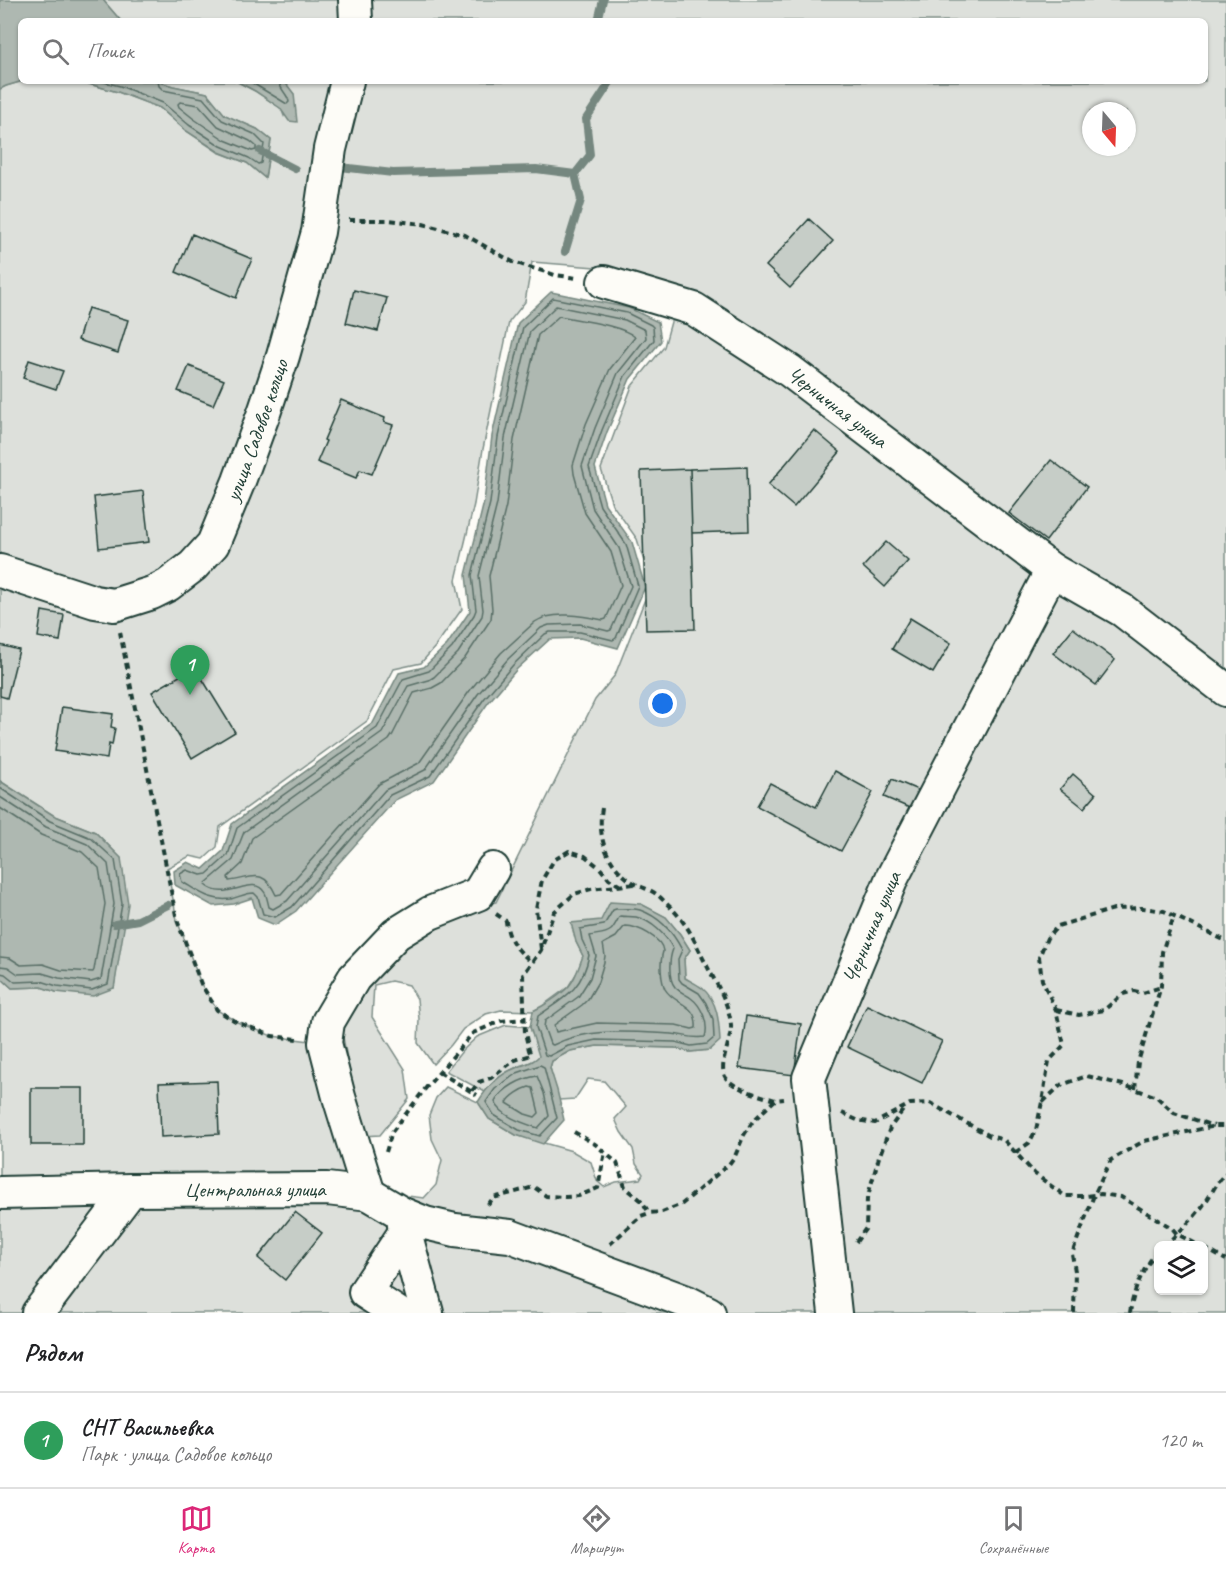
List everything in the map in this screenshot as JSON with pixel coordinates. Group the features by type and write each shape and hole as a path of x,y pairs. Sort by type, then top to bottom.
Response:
{"street":[{"path":"355,0 356,18"},
{"name":"улица Садовое кольцо","path":"0,571 95,602 114,605 152,593 168,585 193,566 213,544 265,410 318,232 330,149 346,84"},
{"name":"Черничная улица","path":"604,282 694,309 790,371 1052,570 1122,610 1226,690"},
{"name":"Черничная улица","path":"835,1313 809,1078 892,878 1052,570"},
{"path":"369,1194 325,1043 328,1022 354,978 396,934 486,881"},
{"name":"Центральная улица","path":"0,1193 327,1189 369,1194 404,1223 425,1223 455,1230 510,1236 687,1302 709,1313"},
{"path":"38,1313 131,1190"},
{"path":"397,1313 365,1292 404,1223"},
{"path":"404,1223 427,1313"}],"path":[{"path":"319,220 389,220 423,224 465,235 513,262 531,268 555,275 604,282"},
{"path":"114,605 177,920 201,984 217,1010 237,1022 272,1036 325,1043"},
{"path":"602,808 601,832 608,855 619,870 635,884 655,892 685,924 725,1001 731,1025 730,1040 722,1064 724,1076 730,1083 756,1095 775,1100 812,1098 856,1120 875,1123 910,1104 930,1103 990,1136 1004,1140 1035,1174 1065,1196 1101,1194 1121,1197 1192,1241"},
{"path":"541,950 536,909 542,880 554,860 569,851 585,856 609,879 620,885"},
{"path":"486,881 489,910 506,921 507,931 516,948 531,962"},
{"path":"472,1091 479,1082 491,1078 515,1060 531,1055 528,1050 524,1019 523,975 541,950 554,912 574,894 591,889 635,884"},
{"path":"1016,1152 1029,1143 1036,1130 1049,1061 1064,1045 1056,1010 1042,980 1039,957 1047,938 1058,926 1114,909 1143,908 1164,911 1226,941"},
{"path":"1135,1089 1138,1062 1161,986 1162,952 1174,916"},
{"path":"1056,1010 1079,1015 1104,1010 1123,994 1134,991 1143,993 1161,986"},
{"path":"385,1158 392,1132 424,1089 473,1033 501,1020 524,1019"},
{"path":"440,1072 477,1095"},
{"path":"1042,1102 1061,1085 1087,1076 1157,1097 1174,1113 1215,1126"},
{"path":"571,1258 602,1250 641,1216 662,1212 681,1204 729,1164 753,1121 775,1100"},
{"path":"831,1272 854,1246 866,1228 867,1199 879,1157 890,1128 905,1107"},
{"path":"1074,1313 1075,1271 1072,1254 1094,1195 1111,1160 1144,1141 1215,1126 1226,1126"},
{"path":"574,1132 595,1144 617,1163 625,1187 642,1201 649,1213"},
{"path":"455,1230 475,1222 492,1198 534,1187 546,1196 566,1197 579,1196 598,1188 605,1152"},
{"path":"1169,1241 1203,1206 1226,1173"},
{"path":"1208,1250 1226,1260"},
{"path":"1130,1313 1132,1299 1148,1263 1154,1256"}],"shaded area":[{"path":"103,0 1226,0 1226,1313 0,1313 0,977 12,988 41,987 56,992 114,988 118,960 121,858 95,832 53,815 0,781 0,89 18,82 89,84 118,92 160,108 185,130 218,152 247,163 265,178 271,140 257,129 225,115 207,93 166,84 242,84 281,108 284,116 294,94 286,84 1208,84 1208,18 118,18","holes":["532,262 608,268 674,311 664,347 632,386 601,469 612,504 637,539 651,584 615,675 595,700 496,902 450,908 362,983 341,1027 362,1136 380,1135 409,1099 405,1069 372,1017 374,985 391,981 409,985 417,999 418,1043 433,1064 463,1029 486,1014 501,1010 533,1011 568,987 578,971 583,956 576,942 602,920 641,904 666,917 690,950 684,959 685,978 703,989 709,1050 690,1052 675,1048 597,1046 570,1051 552,1061 550,1068 559,1100 575,1099 588,1079 604,1081 626,1107 615,1119 633,1149 636,1164 643,1174 640,1179 616,1182 604,1187 597,1181 591,1162 572,1151 516,1135 489,1119 478,1102 446,1087 436,1098 429,1115 432,1139 442,1160 436,1185 424,1198 408,1196 405,1231 339,1097 325,1043 272,1036 237,1022 217,1010 201,984 177,920 167,868 190,856 204,859 217,847 220,827 367,721 394,669 421,663 435,647 462,609 456,580 474,504 509,322 525,302"]},
{"path":"506,1025 530,1027 540,1056 532,1062 503,1074 485,1092 446,1071 477,1037"}],"water":[{"path":"0,0 103,0 118,18 18,18 18,82 0,89"},
{"path":"89,84 166,84 207,93 225,115 257,129 271,140 265,178 247,163 219,152 185,130 160,108"},
{"path":"242,84 286,84 294,94 297,122 289,121 280,108"},
{"path":"551,292 629,308 658,322 661,341 630,379 595,467 605,504 632,542 645,587 618,648 580,638 550,639 517,669 488,703 434,781 395,800 296,911 275,925 258,918 252,898 234,904 213,906 175,885 174,871 188,862 203,869 223,851 232,824 373,723 399,673 424,667 447,645 470,611 466,575 484,502 492,436 518,323"},
{"path":"0,781 53,815 95,832 121,858 128,904 114,988 93,996 56,992 41,987 12,988 0,977"},
{"path":"610,902 641,904 666,917 680,934 690,950 684,959 685,978 702,988 711,999 718,1019 720,1041 710,1050 690,1052 675,1048 597,1046 570,1051 552,1061 550,1068 564,1120 543,1144 516,1135 489,1119 478,1102 500,1077 532,1062 539,1056 530,1027 533,1011 552,1000 569,986 583,956 571,923 601,920"}],"building":[{"path":"809,219 833,241 790,288 766,266"},
{"path":"192,234 252,259 236,298 176,272"},
{"path":"354,290 387,298 378,331 346,323"},
{"path":"88,308 128,320 118,353 78,340"},
{"path":"29,360 63,371 56,389 23,378"},
{"path":"189,366 224,380 213,405 178,391"},
{"path":"341,400 385,418 384,422 393,425 372,474 360,470 356,478 317,462"},
{"path":"814,430 840,452 794,507 768,485"},
{"path":"1051,460 1087,487 1046,541 1009,513"},
{"path":"747,467 749,531 692,533 690,469"},
{"path":"690,469 695,629 646,630 641,471"},
{"path":"143,491 149,542 99,548 94,497"},
{"path":"886,542 908,561 885,587 863,567"},
{"path":"42,611 64,615 60,641 38,637"},
{"path":"910,618 951,643 933,673 892,649"},
{"path":"1073,628 1115,660 1096,685 1053,653"},
{"path":"0,645 19,650 7,698 0,696"},
{"path":"195,667 235,732 192,758 152,692"},
{"path":"62,707 113,714 111,727 115,728 112,745 109,744 107,759 55,751"},
{"path":"835,771 873,792 841,851 757,806 770,783 816,807"},
{"path":"1073,774 1096,794 1084,808 1060,789"},
{"path":"892,779 920,791 912,809 884,797"},
{"path":"867,1005 942,1041 922,1083 847,1047"},
{"path":"746,1016 801,1024 794,1075 739,1068"},
{"path":"217,1081 219,1134 161,1137 159,1083"},
{"path":"31,1088 83,1088 83,1145 31,1145"},
{"path":"295,1212 322,1233 285,1280 258,1258"}],"waterway":[{"path":"599,18 603,0"},
{"path":"575,174 590,155 586,119 609,84"},
{"path":"260,151 295,169"},
{"path":"340,167 393,173 536,169 575,174"},
{"path":"565,252 581,200 575,174"},
{"path":"115,924 138,920 168,905"}],"place":[{"name":"СНТ Васильевка","path":"190,695"}]}
